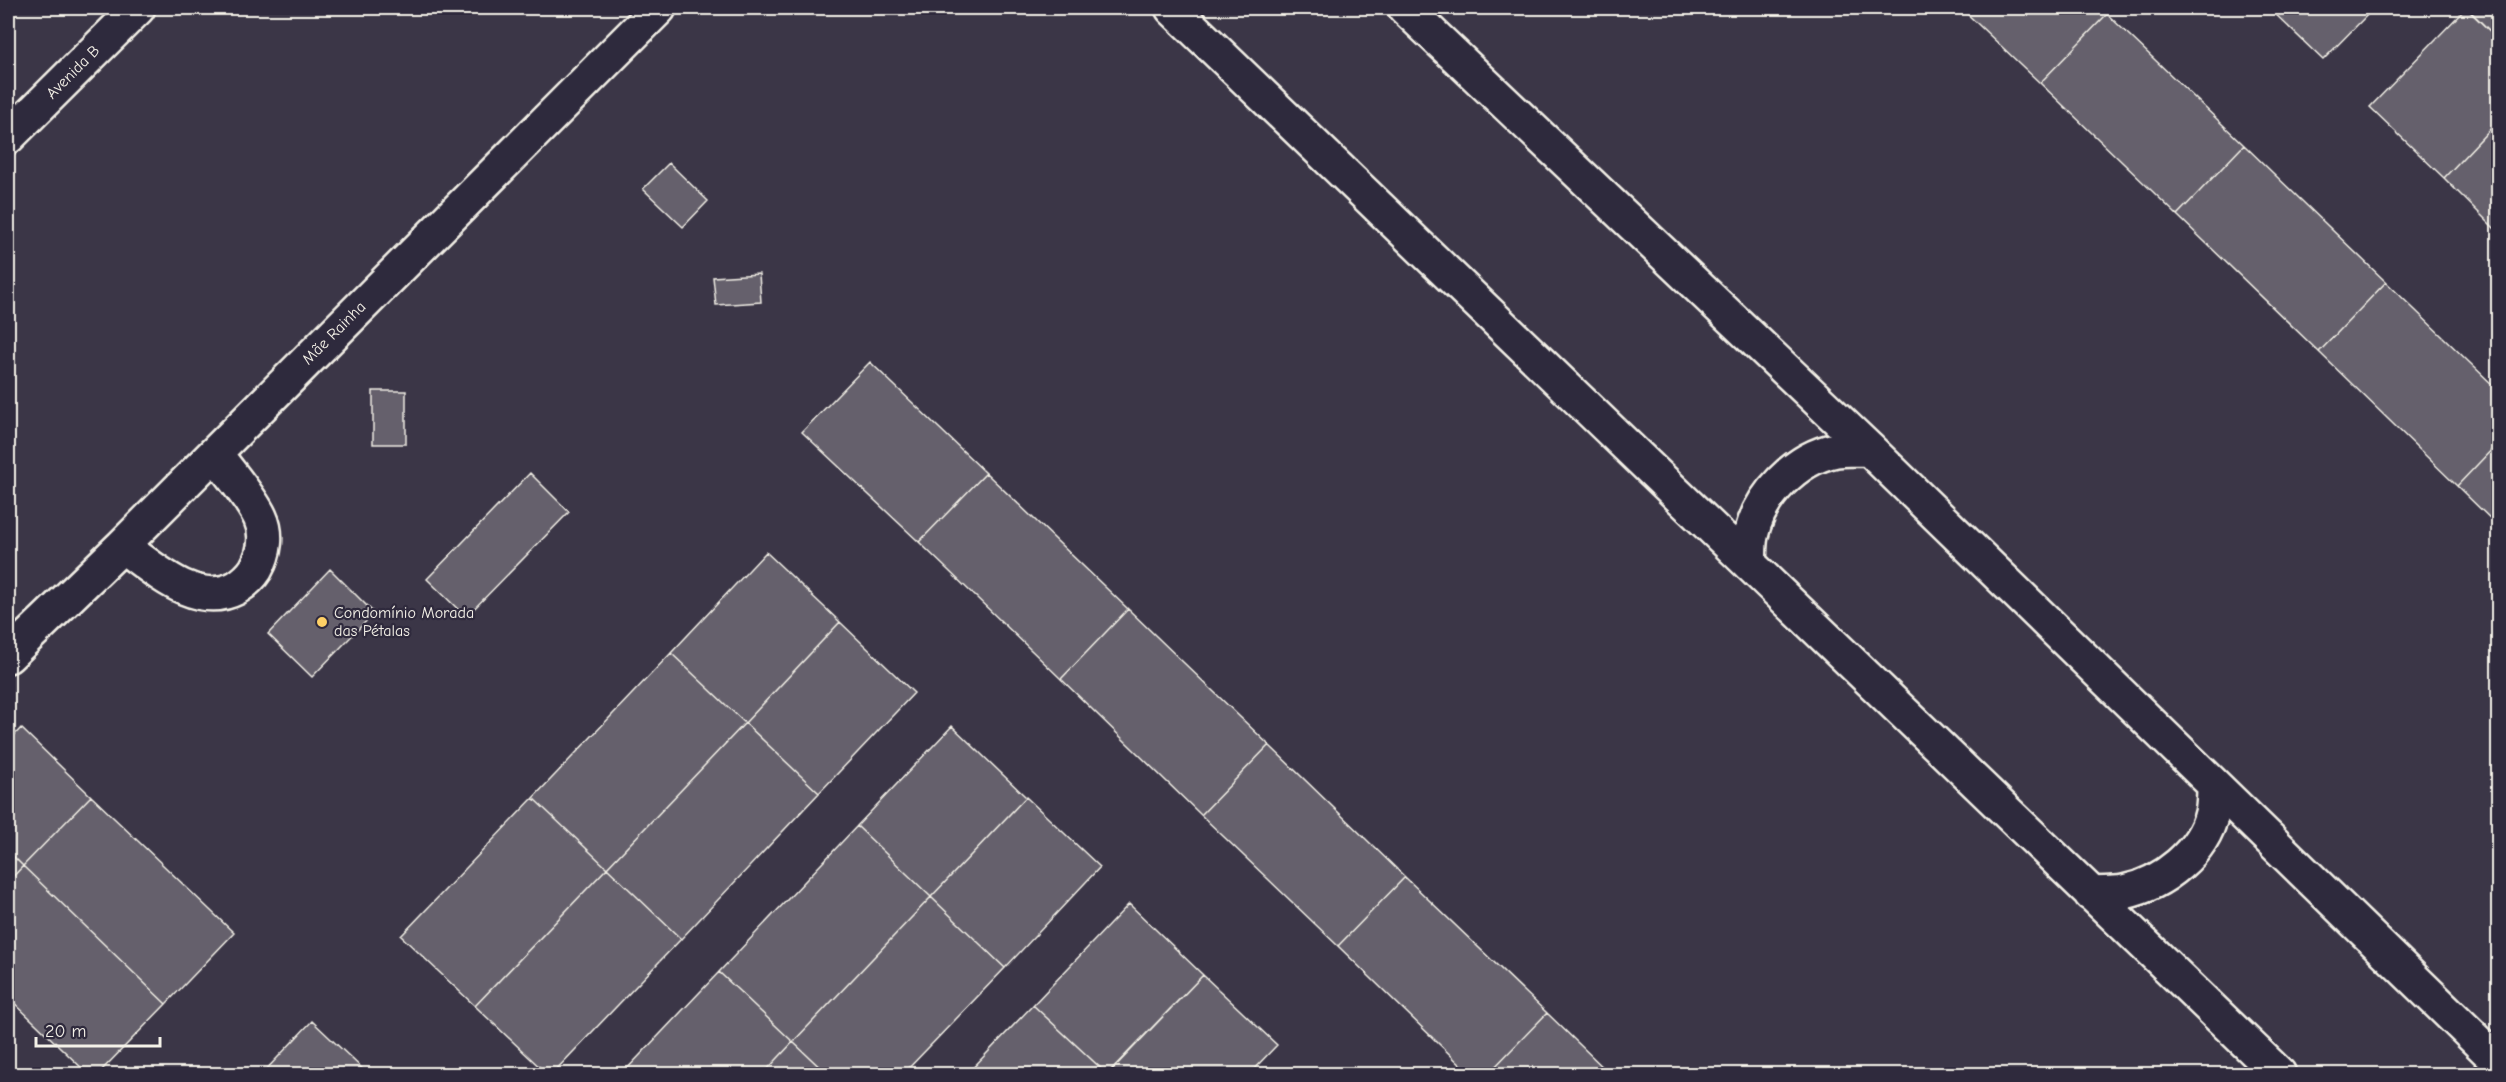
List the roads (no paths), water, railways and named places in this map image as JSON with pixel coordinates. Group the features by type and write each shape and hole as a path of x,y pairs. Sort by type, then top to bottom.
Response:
{"street":[{"name":"Avenida B","path":"8,137 138,8"},
{"name":"Mãe Rainha","path":"8,656 122,546 659,8"},
{"path":"1405,8 1869,449 2499,1061"},
{"path":"1178,9 1749,564 2279,1074"},
{"path":"1749,564 1751,535 1761,508 1777,484 1803,463 1835,450 1869,449"},
{"path":"122,546 183,587 198,593 213,595 228,592 253,574 261,560 265,545 264,530 259,515 215,453"},
{"path":"2091,894 2124,892 2155,881 2181,863 2201,839 2212,813 2214,785"}],"place":[{"name":"Condomínio Morada das Pétalas","path":"322,622"}]}
